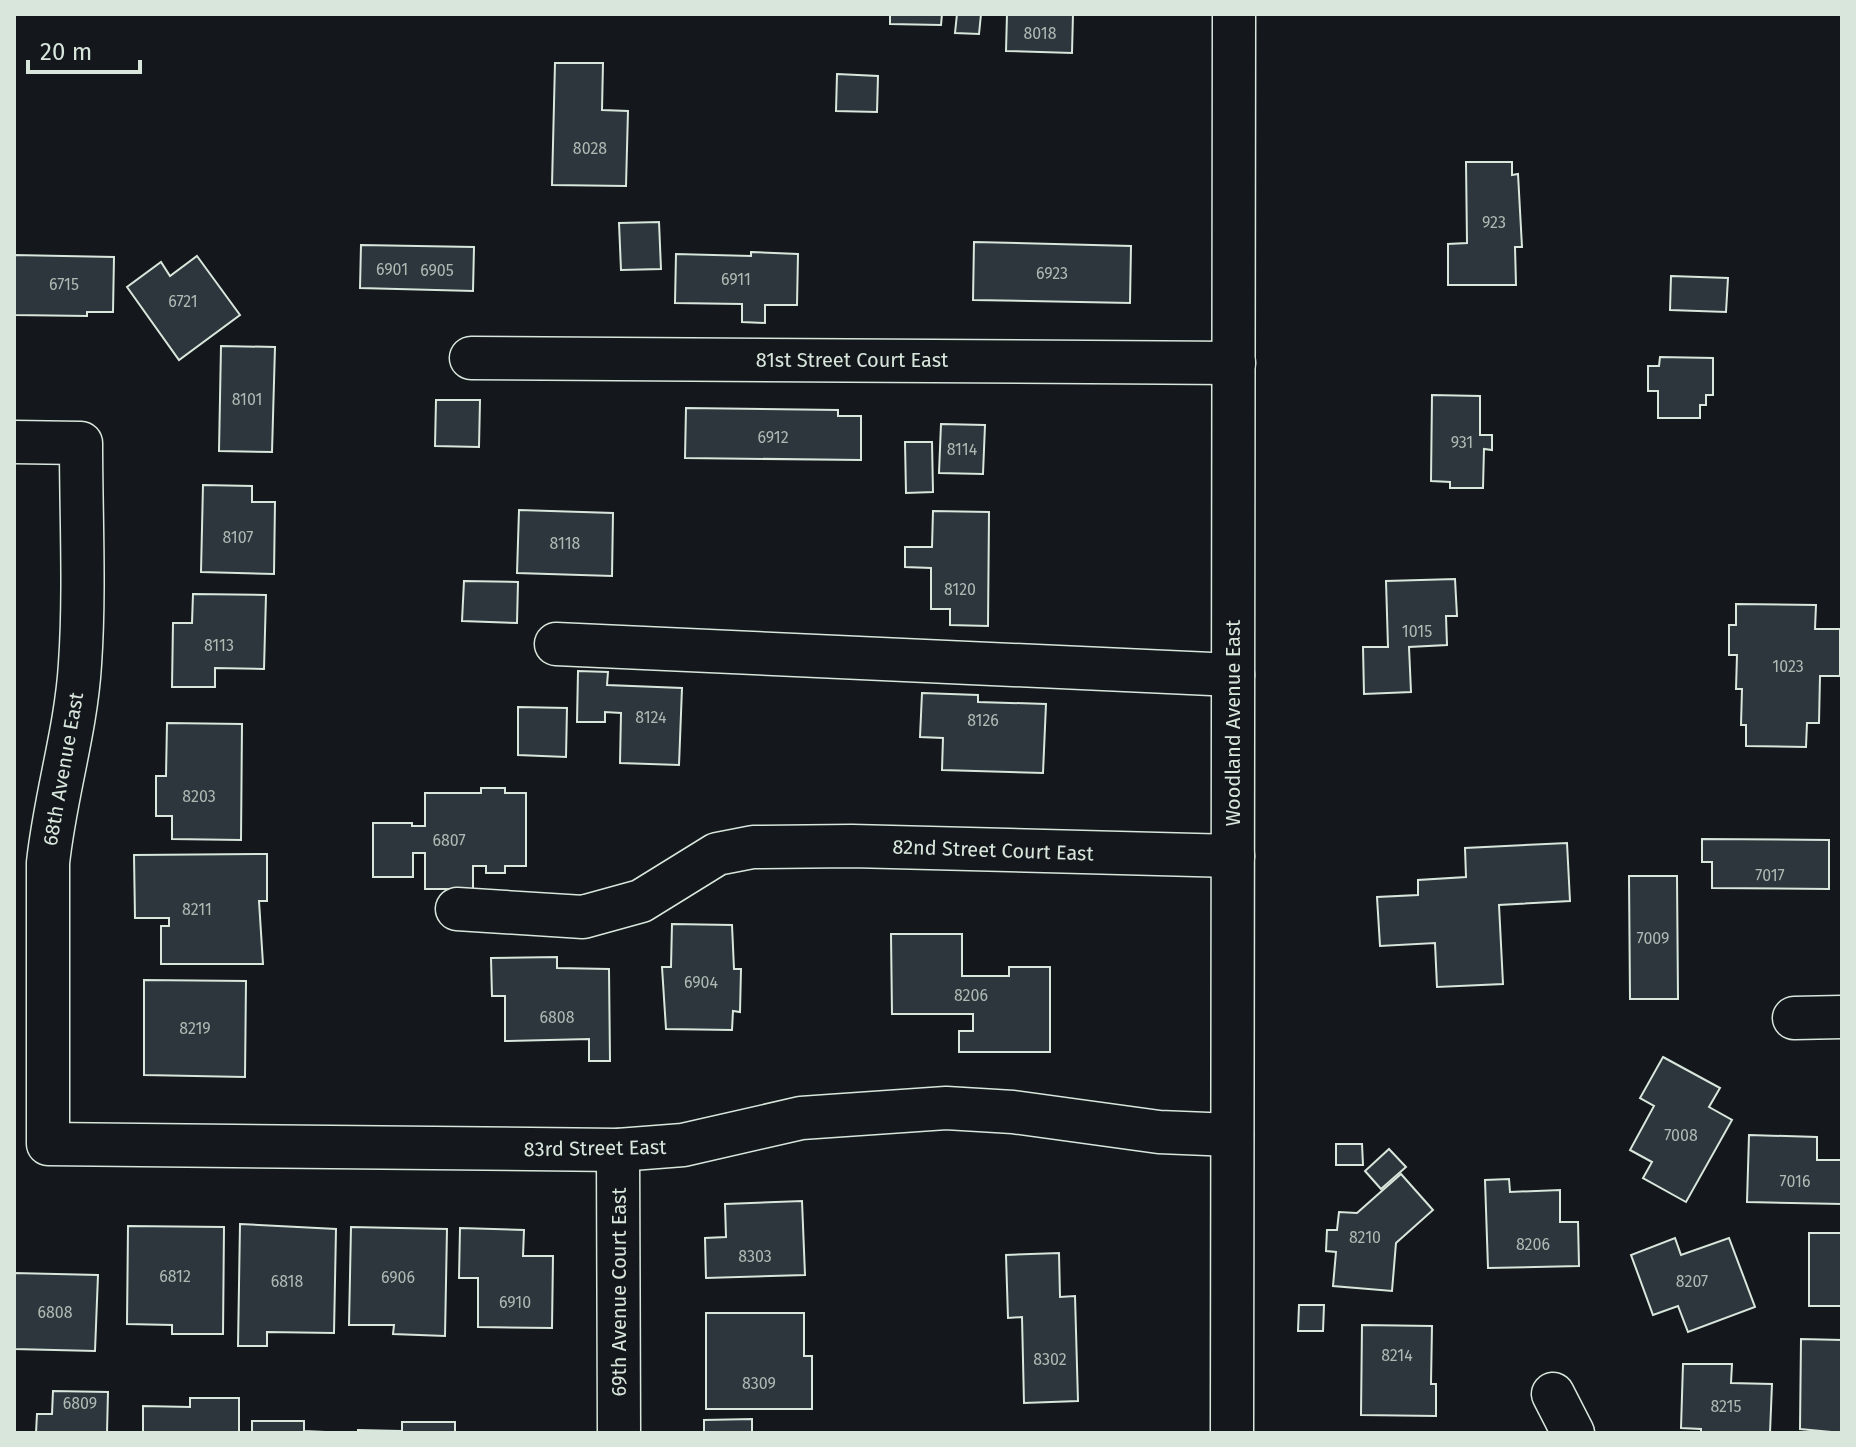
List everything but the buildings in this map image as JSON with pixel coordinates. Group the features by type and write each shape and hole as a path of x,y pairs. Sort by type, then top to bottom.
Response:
{"street":[{"name":"Woodland Avenue East","path":"1232,1433 1234,14"},
{"name":"81st Street Court East","path":"471,358 1234,363"},
{"name":"68th Avenue East","path":"14,442 81,443 81,662 75,715 52,821 48,863 48,1144"},
{"path":"556,644 1233,675"},
{"name":"82nd Street Court East","path":"457,909 583,917 641,901 717,854 753,847 852,846 1233,856"},
{"path":"1794,1018 1842,1017"},
{"name":"83rd Street East","path":"48,1144 618,1150 683,1145 801,1118 946,1108 1013,1112 1115,1128 1232,1135"},
{"name":"69th Avenue Court East","path":"618,1150 619,1433"},
{"path":"1553,1394 1573,1433"}]}
